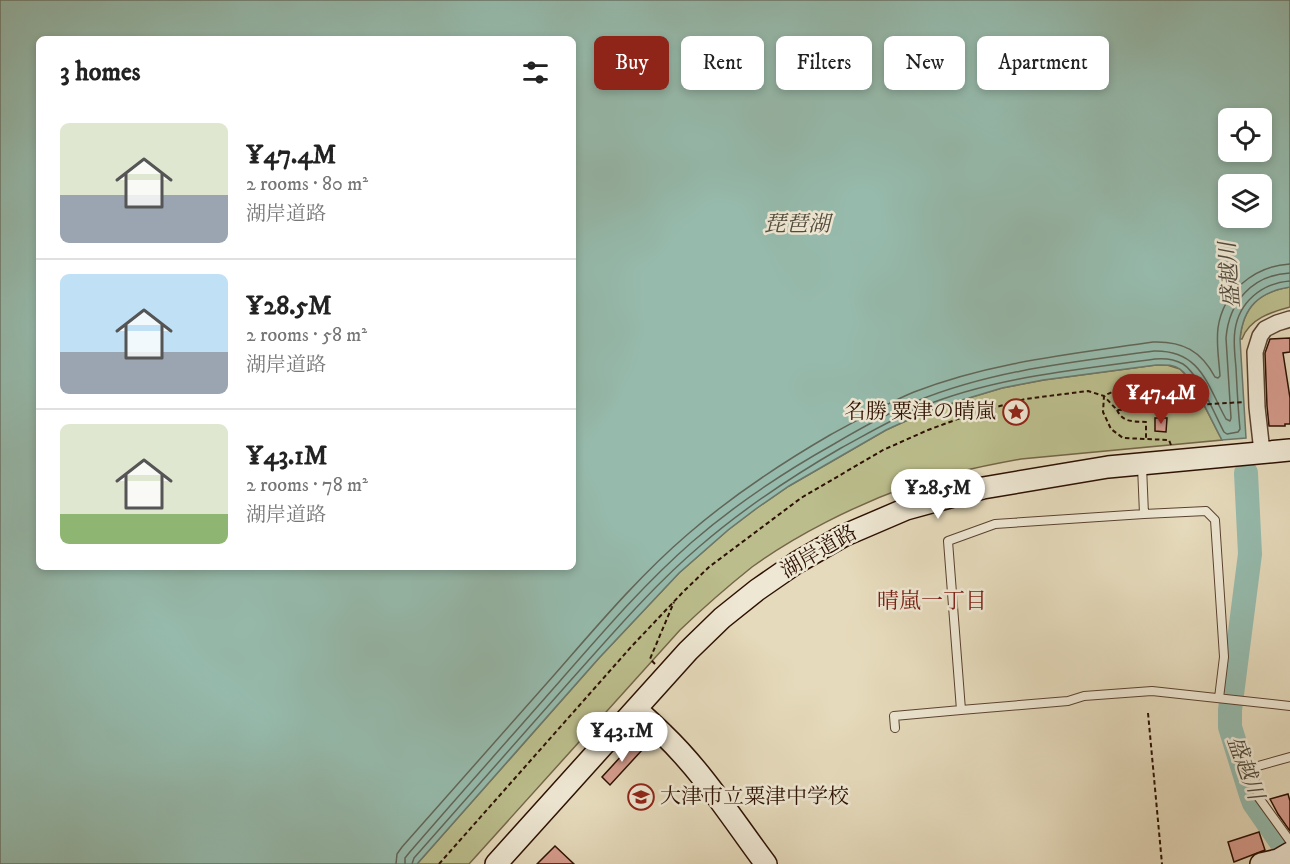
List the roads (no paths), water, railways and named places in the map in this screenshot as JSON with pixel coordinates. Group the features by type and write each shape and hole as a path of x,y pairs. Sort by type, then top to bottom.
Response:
{"main road":[{"name":"湖岸道路","path":"496,864 688,651 722,618 796,563 843,536 906,509 983,488 1108,467 1290,450"},
{"path":"636,709 663,733 698,772 766,864"}],"street":[{"path":"1262,452 1257,407 1255,352 1265,329 1290,319"}],"lane":[{"path":"1142,463 1144,514"},
{"path":"961,710 948,541 995,524 1206,511 1215,520 1224,657 1221,698"},
{"path":"895,728 894,716 1068,701 1084,696 1152,691 1290,706"},
{"path":"1290,757 1251,768 1259,798 1290,841"}],"water":[{"name":"琵琶湖","path":"0,0 1290,0 1290,287 1261,297 1249,310 1242,328 1240,339 1246,438 1222,440 1197,391 1185,374 1177,367 1165,365 1043,380 1002,388 923,413 886,430 789,486 757,508 679,573 599,658 417,864 0,864"}],"waterway":[{"name":"盛越川","path":"1246,473 1250,554 1230,710 1230,727 1254,803 1281,842"}],"place":[{"name":"名勝 粟津の晴嵐","path":"1016,412"},
{"name":"大津市立粟津中学校","path":"641,797"}],"district":[{"name":"晴嵐一丁目","path":"932,601"}]}
